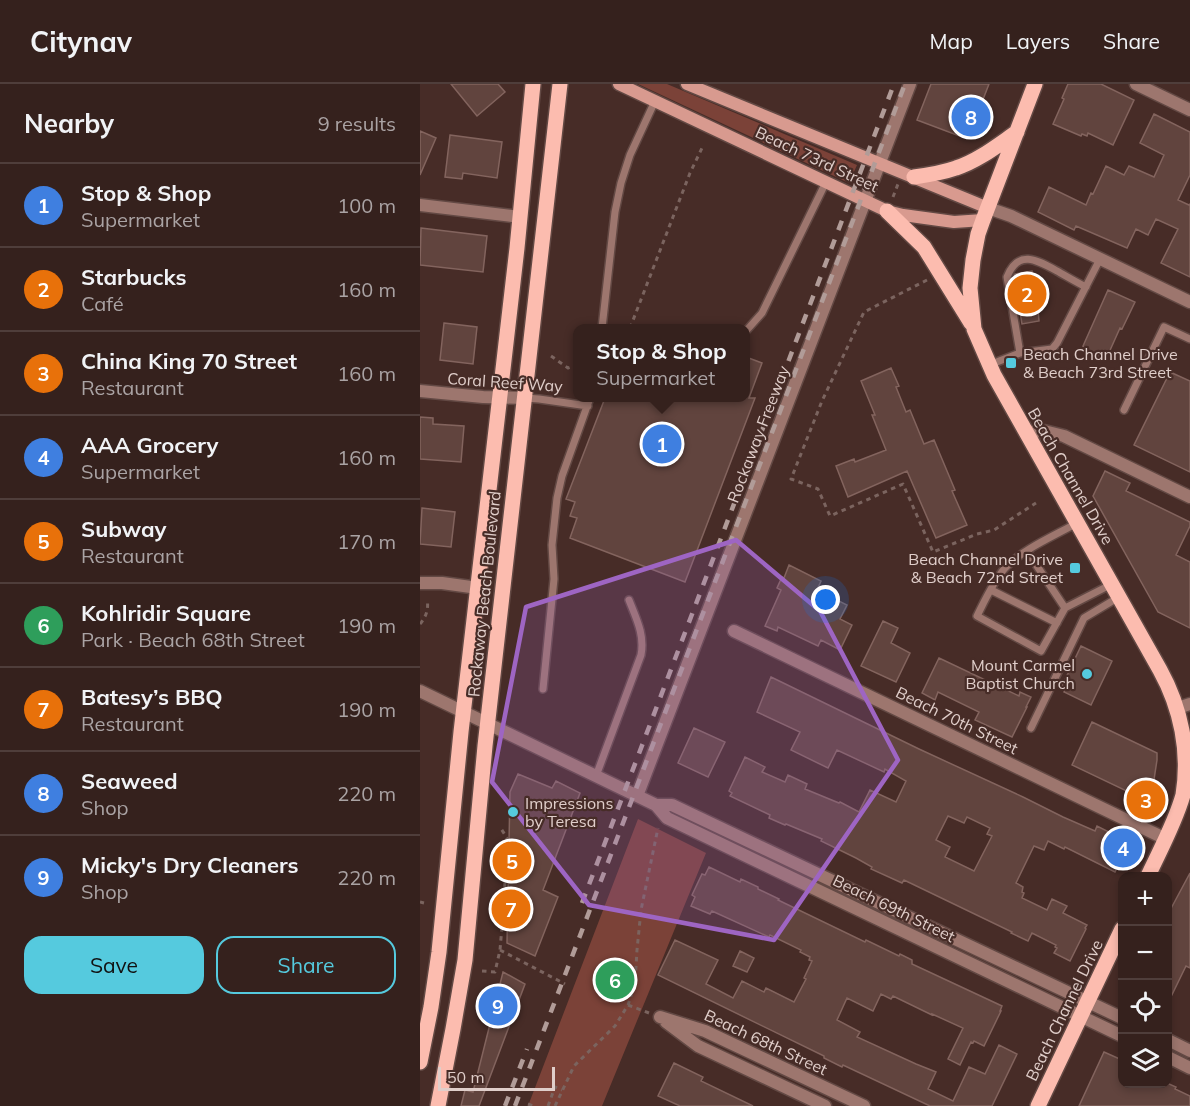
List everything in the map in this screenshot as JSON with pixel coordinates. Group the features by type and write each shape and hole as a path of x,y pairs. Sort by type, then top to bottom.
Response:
{"main road":[{"name":"Rockaway Beach Boulevard","path":"420,1062 442,926 464,712 501,398 533,84"},
{"name":"Rockaway Beach Boulevard","path":"438,1106 459,996 468,930 488,724 560,84"},
{"name":"Beach Channel Drive","path":"1035,84 975,247 971,274 971,302 975,329 989,365 1168,684 1184,706 1188,762 1185,787 1176,817 1150,872"},
{"path":"914,177 958,168 1017,132"},
{"path":"889,207 930,255 975,329"},
{"path":"1176,817 1190,799"},
{"path":"442,926 468,930"},
{"name":"Beach Channel Drive","path":"1038,1106 1118,938"}],"street":[{"name":"Beach 73rd Street","path":"619,84 866,201 889,207 903,215 954,222 986,214 1011,216 1190,303"},
{"name":"Beach 73rd Street","path":"687,84 914,177 986,214"},
{"name":"Rockaway Freeway","path":"637,796 910,84"},
{"path":"1136,84 1190,110"},
{"path":"420,205 520,217"},
{"name":"Coral Reef Way","path":"420,391 525,398"},
{"path":"1026,432 1044,431 1064,436 1190,497"},
{"path":"420,583 442,583 478,588"},
{"name":"Beach 70th Street","path":"734,631 1166,839"},
{"name":"Beach 69th Street","path":"420,691 656,805 667,818 1118,1034"},
{"name":"Beach 69th Street","path":"656,805 672,805 1118,1016"},
{"name":"Beach 68th Street","path":"660,1017 698,1046 825,1106"},
{"name":"Beach 68th Street","path":"660,1017 705,1031 864,1106"},
{"path":"1172,1042 1190,1051"},
{"path":"1172,1059 1190,1068"}],"lane":[{"path":"602,324 615,212 621,183 635,143 655,101"},
{"path":"750,326 762,313 826,182"},
{"path":"1020,353 1007,277 1011,268 1022,260 1030,258 1040,261 1086,287"},
{"path":"989,365 1020,353 1052,348 1057,343 1100,259"},
{"path":"1124,410 1164,327 1190,339"},
{"name":"Coral Reef Way","path":"525,398 588,406"},
{"path":"543,689 554,579 552,545 556,498 589,402"},
{"path":"1078,523 1027,551 1006,568 976,616 1041,651 1065,608 1116,591"},
{"path":"1027,551 1065,608"},
{"path":"991,590 1057,623"},
{"path":"1031,728 1084,618 1116,591"},
{"path":"596,776 643,649 642,635 629,600"}],"path":[{"path":"632,324 690,172 703,146"},
{"path":"889,207 899,182"},
{"path":"933,276 864,312 822,401 791,479 818,489 830,516 903,484 933,552 977,534 994,530 1036,503"},
{"path":"551,356 568,368 573,366"},
{"path":"420,624 427,612 427,599"},
{"path":"555,1106 574,1066 615,1026 628,1005 635,984 641,909 658,826"},
{"path":"482,971 495,972 500,950 507,838 500,827"},
{"path":"500,950 566,984"},
{"path":"628,1005 660,1017"},
{"path":"548,1106 555,1087 562,1090"}],"highlighted area":[{"path":"736,540 820,611 898,760 774,940 589,905 492,782 526,607"}],"shaded area":[{"path":"638,84 667,84 857,165 849,183"},
{"path":"638,819 706,853 602,1106 528,1106"}],"building":[{"path":"451,84 498,84 505,92 477,116"},
{"path":"931,84 989,84 970,133 962,137 917,120"},
{"path":"1068,84 1101,84 1134,100 1113,145 1088,133 1087,136 1082,134 1081,136 1053,124"},
{"path":"1154,114 1190,132 1190,175 1178,200 1190,204 1190,277 1161,263 1178,229 1156,219 1148,235 1136,229 1127,248 1076,226 1074,230 1038,212 1049,187 1086,205 1106,166 1124,175 1129,166 1154,177 1164,155 1140,143"},
{"path":"420,131 436,138 420,175"},
{"path":"450,135 502,142 497,178 463,173 462,179 445,177"},
{"path":"421,228 487,236 483,272 420,265"},
{"path":"1032,271 1034,286 1036,286 1039,321 1022,324 1014,275"},
{"path":"1108,290 1135,302 1107,357 1086,351 1088,348 1083,346"},
{"path":"444,323 477,327 473,364 440,360"},
{"path":"750,358 762,363 750,395"},
{"path":"891,368 906,412 910,410 924,444 934,440 967,525 936,538 907,471 848,497 836,466 854,459 855,462 886,450 861,381"},
{"path":"1170,372 1190,381 1190,472 1134,445"},
{"path":"750,398 755,398 685,582 570,538 577,518 570,516 575,502 566,499 603,402 750,402"},
{"path":"420,417 433,418 433,424 464,426 461,462 420,459"},
{"path":"1105,471 1130,483 1126,491 1190,522 1176,555 1190,562 1190,628 1158,612 1093,496"},
{"path":"422,508 455,512 451,547 420,544"},
{"path":"789,565 821,581 817,590 847,605 840,619 852,625 840,650 821,640 818,646 778,627 777,631 765,626 781,590 777,588"},
{"path":"883,621 898,628 891,643 910,653 896,682 861,666"},
{"name":"Mount Carmel Baptist Church","path":"1081,646 1112,661 1091,705 1064,692 1066,688 1062,686"},
{"path":"939,658 1019,696 1020,692 1031,697 1012,737 975,720 979,712 938,692 935,700 922,693"},
{"path":"771,677 1063,817 1095,831 1097,826 1129,842 1115,872 1048,841 1044,850 1034,846 1016,883 1023,887 1022,898 1047,910 1052,899 1067,906 1063,913 1087,925 1070,961 1054,953 1056,945 1032,933 1028,941 904,880 902,883 871,869 872,867 856,858 821,841 822,839 769,818 770,815 730,796 732,793 729,791 745,757 765,767 762,772 785,782 788,775 807,784 805,789 859,812 870,790 896,802 906,781 885,769 884,772 837,750 828,768 791,750 800,732 757,712","holes":["948,816 964,823 967,817 990,828 987,834 992,836 974,871 945,857 950,847 936,840"]},
{"path":"1092,722 1157,753 1153,786 1146,807 1128,799 1131,793 1072,765"},
{"path":"694,728 725,742 708,777 678,763"},
{"path":"518,774 552,788 556,781 580,793 543,890 558,897 535,956 507,943 510,792"},
{"path":"709,867 740,882 741,879 758,887 778,900 865,942 866,940 899,956 900,954 912,960 912,964 1002,1006 984,1046 974,1041 971,1042 960,1065 948,1059 963,1028 893,996 891,999 881,994 873,1011 847,998 837,1020 860,1032 857,1037 936,1072 928,1089 953,1101 969,1067 985,1074 999,1045 1017,1054 992,1106 930,1106 843,1065 842,1067 658,975 675,940 718,960 706,984 733,998 742,981 764,992 766,988 794,1002 806,979 804,978 812,961 809,960 810,957 800,952 801,950 712,911 710,914 691,906 695,897 692,895 702,874 705,875"},
{"path":"1190,873 1190,968 1186,966 1172,995 1172,926 1172,907"},
{"path":"740,951 754,958 747,972 733,966"},
{"path":"503,972 525,984 479,1106 461,1106 465,1090 473,1092"},
{"path":"1104,1052 1118,1058 1118,1088 1172,1088 1172,1085 1190,1096 1190,1106 1079,1106"},
{"path":"674,1063 703,1077 701,1081 753,1106 680,1106 658,1096"}],"railway":[{"path":"582,903 894,84"},
{"path":"515,1106 905,84"},
{"path":"505,1106 527,1049"}],"place":[{"name":"Seaweed","path":"971,117"},
{"name":"Starbucks","path":"1027,294"},
{"name":"Beach Channel Drive & Beach 73rd Street","path":"1011,363"},
{"name":"Stop & Shop","path":"662,444"},
{"name":"Beach Channel Drive & Beach 72nd Street","path":"1075,568"},
{"name":"Mount Carmel Baptist Church","path":"1087,674"},
{"name":"China King 70 Street","path":"1146,800"},
{"name":"Impressions by Teresa","path":"513,812"},
{"name":"AAA Grocery","path":"1123,848"},
{"name":"Subway","path":"512,861"},
{"name":"Batesy’s BBQ","path":"511,909"},
{"name":"Kohlridir Square","path":"615,980"},
{"name":"Micky's Dry Cleaners","path":"498,1006"}]}
